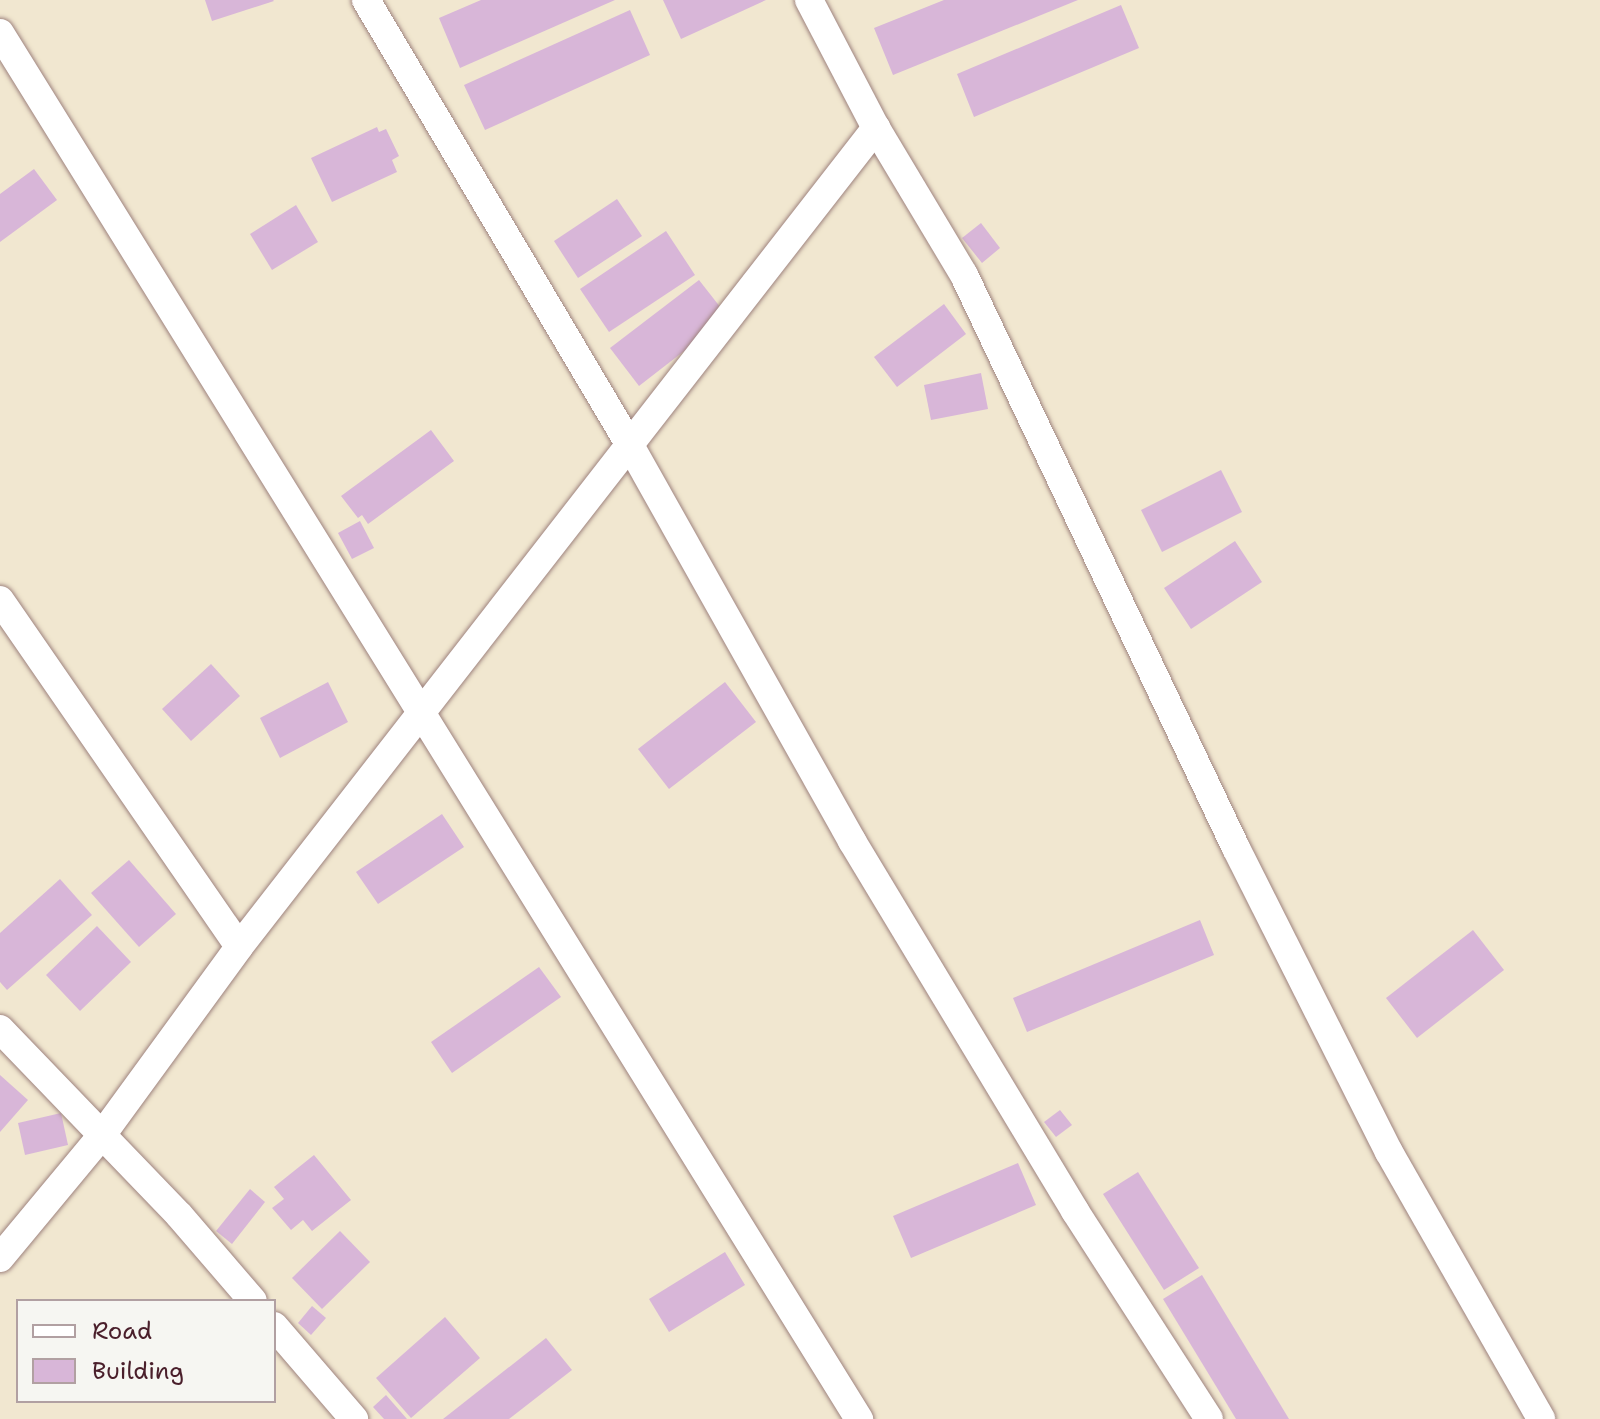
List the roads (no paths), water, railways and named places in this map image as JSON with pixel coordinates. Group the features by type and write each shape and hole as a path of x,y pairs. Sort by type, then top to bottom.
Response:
{"street":[{"path":"366,0 631,447 852,841 1075,1211 1209,1419"},
{"path":"809,0 876,128 964,275 1236,848 1389,1152 1541,1419"},
{"path":"0,33 859,1419"},
{"path":"0,1258 102,1135 239,947 631,447 876,128"},
{"path":"0,600 239,947"},
{"path":"0,1029 102,1135 251,1299"},
{"path":"276,1328 354,1419"}]}
